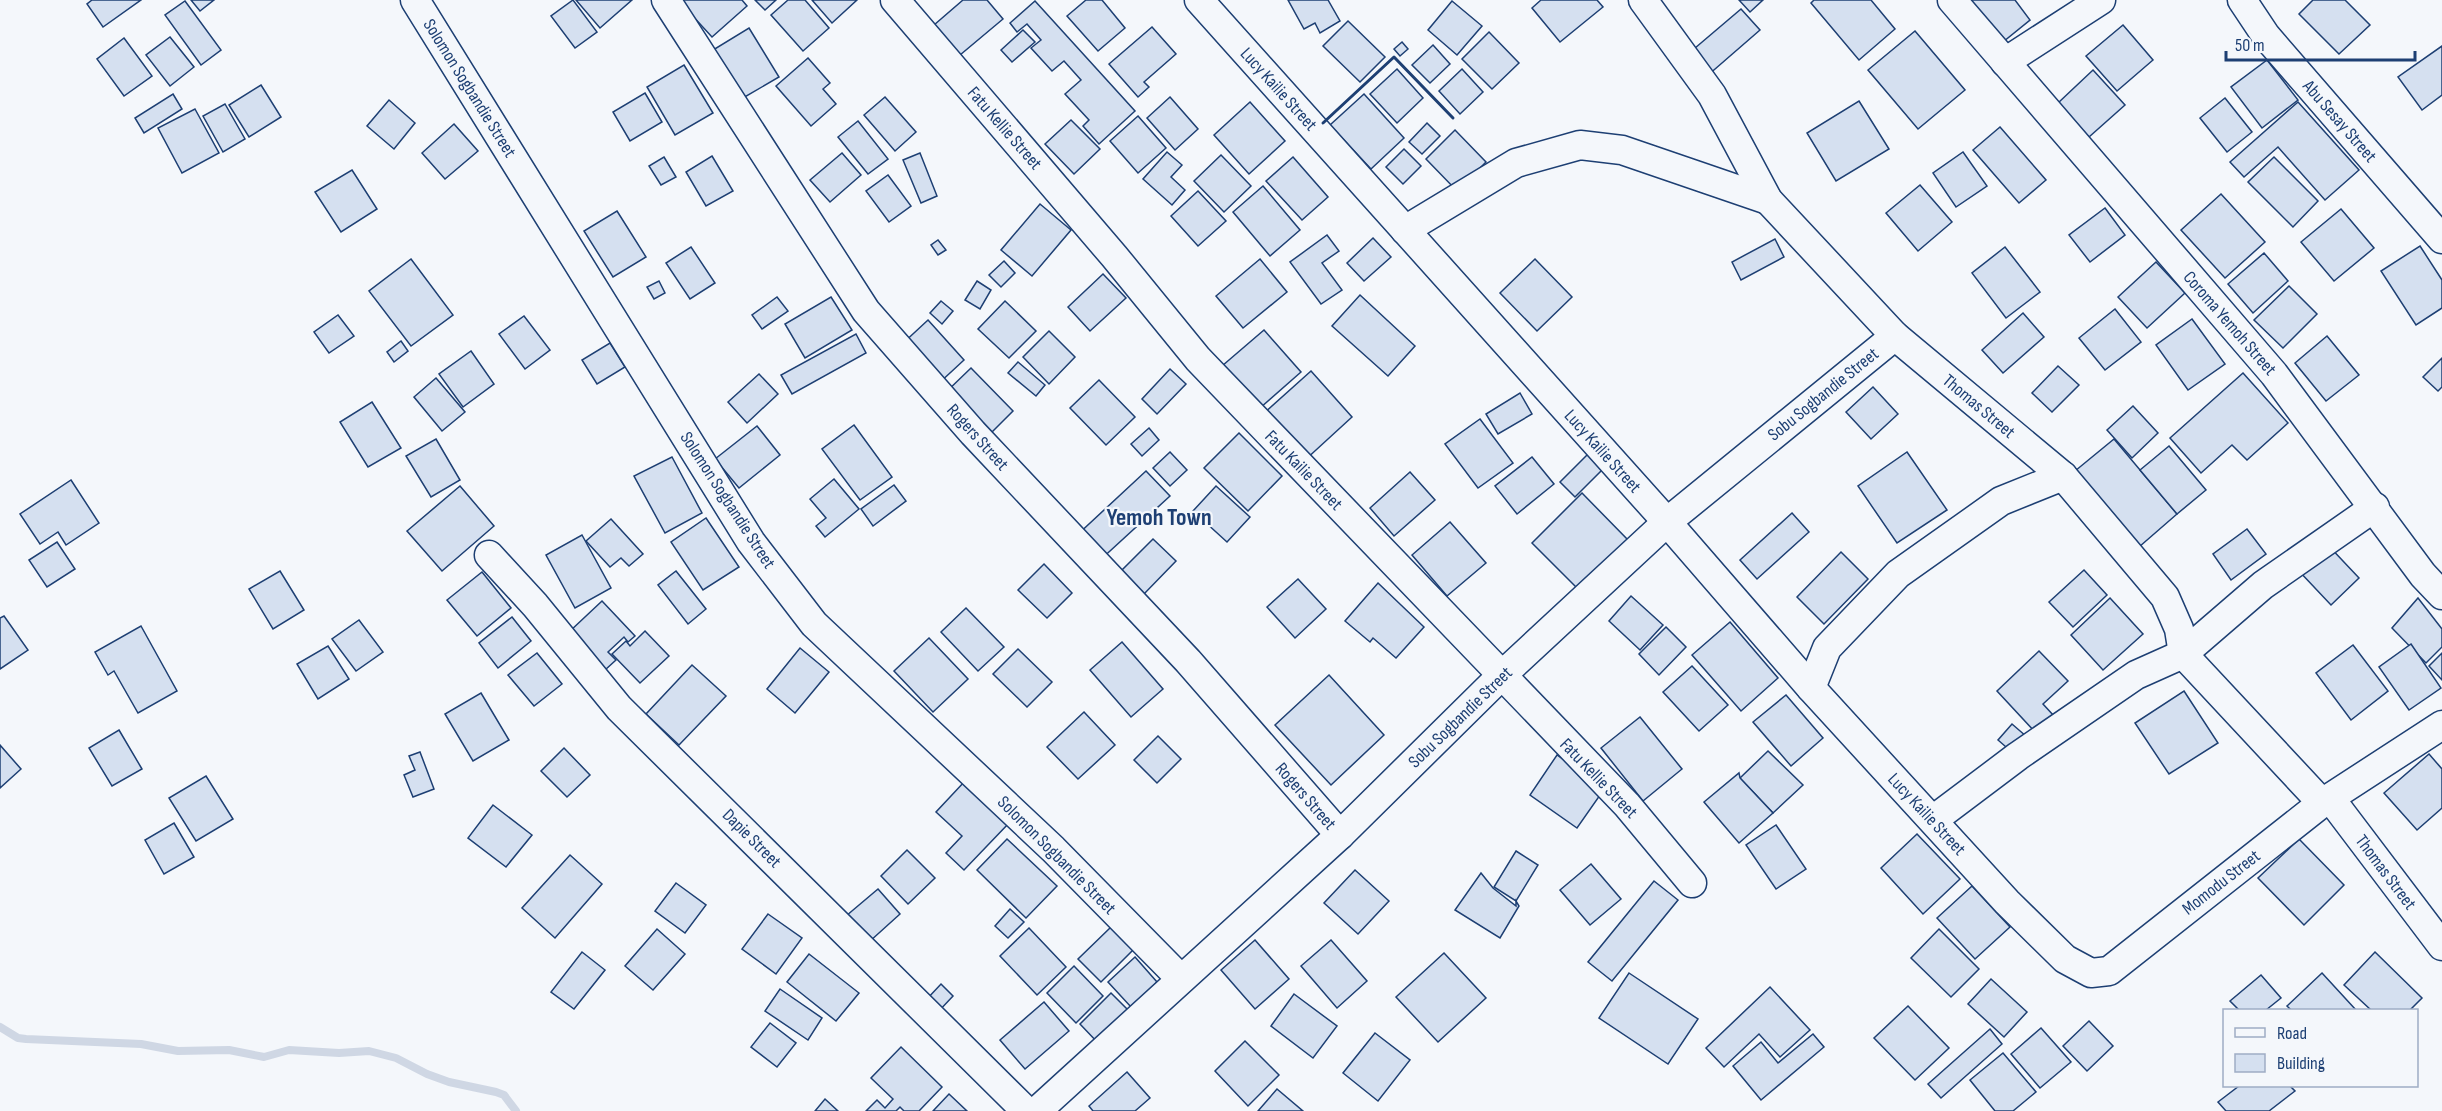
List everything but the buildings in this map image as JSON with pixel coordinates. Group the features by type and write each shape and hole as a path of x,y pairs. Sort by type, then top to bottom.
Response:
{"street":[{"name":"Solomon Sogbandie Street","path":"415,0 751,542 814,624 1053,849 1181,980"},
{"name":"Rogers Street","path":"666,0 866,311 973,433 1188,661 1340,835"},
{"name":"Fatu Kellie Street","path":"895,0 1114,256"},
{"name":"Lucy Kailie Street","path":"1199,0 1667,522 1811,688 2007,902"},
{"name":"Thomas Street","path":"1643,0 1712,95 1768,200 1895,336 2063,476 2165,597 2180,629 2183,654 2326,800 2442,946"},
{"name":"Coroma Yemoh Street","path":"1952,0 2274,374 2375,507 2423,575 2442,595"},
{"path":"2004,62 2101,0"},
{"name":"Abu Sesay Street","path":"2242,0 2266,36 2442,239"},
{"path":"1405,230 1516,163 1580,145 1622,150 1768,200"},
{"name":"Fatu Kailie Street","path":"1114,256 1198,359 1501,676"},
{"name":"Sobu Sogbandie Street","path":"1037,1111 1340,835 1501,676 1667,522 1895,336"},
{"path":"1811,688 1827,648 1898,574 2001,501 2063,476"},
{"path":"1933,820 2018,756 2136,675 2183,654 2263,585 2375,507"},
{"name":"Dapie Street","path":"489,555 535,605 619,708 1026,1111"},
{"name":"Fatu Kellie Street","path":"1501,676 1627,805 1692,883"},
{"name":"Momodu Street","path":"2007,902 2065,959 2091,973 2109,971 2326,800 2442,725"}],"waterway":[{"path":"0,1027 18,1038 26,1039 141,1044 178,1051 229,1050 264,1057 289,1050 339,1053 369,1051 396,1058 449,1082 504,1095 516,1111"}],"wall":[{"path":"1323,123 1394,57 1453,118"}],"district":[{"name":"Yemoh Town","path":"1159,517"}]}
